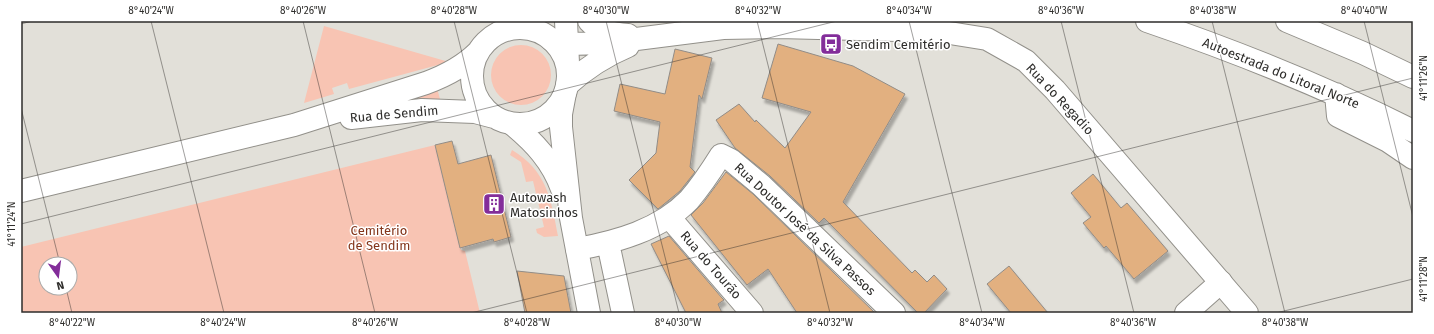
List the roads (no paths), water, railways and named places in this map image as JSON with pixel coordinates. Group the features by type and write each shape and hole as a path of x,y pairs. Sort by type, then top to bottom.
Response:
{"main road":[{"path":"566,21 560,42 567,84 561,114 561,127 571,218 589,313"},
{"name":"Rua do Regadio","path":"589,21 591,24 607,31 624,35 655,38"},
{"name":"Autoestrada do Litoral Norte","path":"1146,21 1260,62 1336,94 1413,131"},
{"path":"1287,21 1363,53 1413,77"},
{"path":"560,42 522,25 499,33 487,41 478,52 472,70 471,80 475,95 483,107 536,145 553,168 564,194 571,218"},
{"name":"Rua do Regadio","path":"560,42 605,43 655,38 723,28 779,27 937,31 987,39 1026,61 1055,90 1247,313"},
{"name":"Rua do Regadio","path":"567,84 582,71 602,58 628,46 655,38"},
{"name":"Rua de Sendim","path":"21,191 294,125 444,76 463,65 478,52"},
{"path":"503,120 525,124 544,117 549,114 558,104 567,84"},
{"path":"1336,94 1338,116 1388,141 1413,158"},
{"name":"Rua de Sendim","path":"294,125 422,110 475,112 503,120"},
{"name":"Rua Doutor José da Silva Passos","path":"577,249 608,243 651,227 669,217 688,201 703,184 721,155 730,160 761,185 894,313"},
{"name":"Rua do Tourão","path":"669,217 752,313"},
{"path":"608,243 623,313"},
{"path":"1186,313 1221,282"}],"place":[{"name":"Sendim Cemitério","path":"831,44"},
{"name":"Autowash Matosinhos","path":"494,204"}],"park label":[{"name":"Cemitério de Sendim","path":"379,238"}]}
